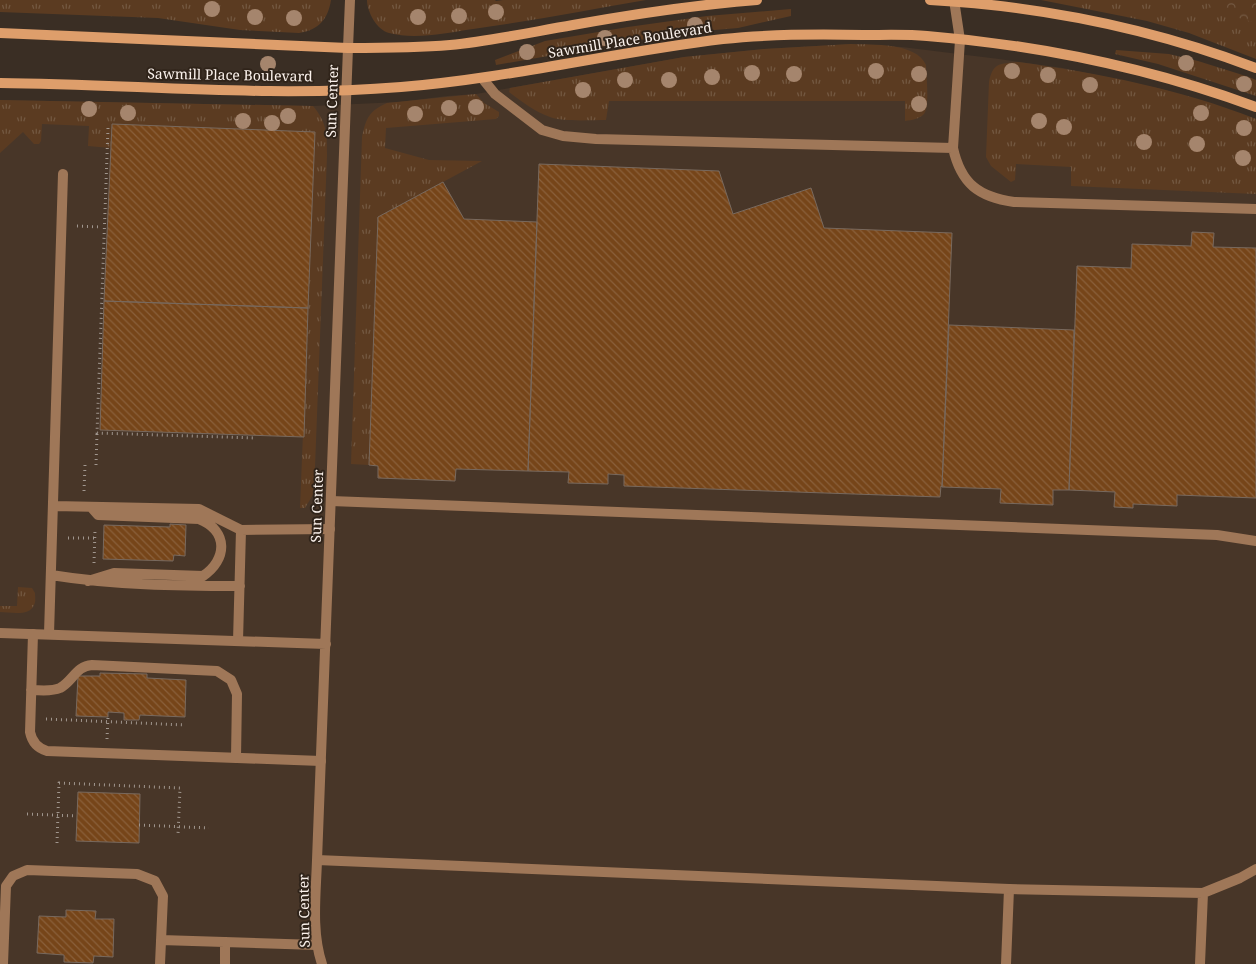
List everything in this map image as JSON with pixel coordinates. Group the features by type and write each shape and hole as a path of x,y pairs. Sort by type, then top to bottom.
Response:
{"street":[{"name":"Sun Center","path":"322,964 315,928 350,0"},
{"name":"Sawmill Place Boulevard","path":"0,33 348,48 398,48 451,45 516,36 646,12 757,0"},
{"path":"930,0 1008,7 1092,21 1230,58 1256,68"},
{"path":"954,1 960,40 953,148 965,178 988,197 1014,202 1256,209"},
{"name":"Sawmill Place Boulevard","path":"0,83 232,91 346,90 407,87 482,78 634,52 725,39 812,34 925,36 1030,48 1134,69 1215,92 1256,107"},
{"path":"482,78 495,94 532,124 542,130 563,136 596,139 953,148"},
{"path":"49,634 63,174"},
{"path":"331,501 1217,536 1256,541"},
{"path":"54,506 199,509 241,530 330,529"},
{"path":"88,581 114,574 203,576 216,565 221,545 220,534 209,523 199,519 98,515 91,508"},
{"path":"238,640 241,530"},
{"path":"51,575 88,581 188,586 240,586"},
{"path":"0,632 326,644"},
{"path":"32,634 30,732 36,746 47,751 321,761"},
{"path":"31,690 56,689 67,683 82,667 92,664 217,671 231,680 237,694 236,758"},
{"path":"317,860 1010,889 1204,893 1256,869"},
{"path":"3,964 6,886 13,876 27,870 137,874 155,881 163,896 160,964"},
{"path":"1006,964 1010,889"},
{"path":"1200,964 1204,893"},
{"path":"161,940 317,945"},
{"path":"225,942 225,964"}],"path":[{"path":"96,465 108,128"},
{"path":"61,225 101,227"},
{"path":"97,433 256,438"},
{"path":"84,499 86,465"},
{"path":"95,526 93,564 103,564"},
{"path":"53,537 94,538"},
{"path":"30,718 185,725"},
{"path":"57,843 59,782 180,788 178,834"},
{"path":"27,814 77,816"},
{"path":"139,825 210,828"}],"shaded area":[{"path":"851,44 902,47 1063,68 1162,89 1256,119 1256,964 0,964 0,100 313,106 399,102 476,94 684,57 764,49"}],"green space":[{"path":"0,0 331,0 325,18 312,29 299,33 240,30 158,18 0,12"},
{"path":"367,0 646,0 495,26 441,34 409,36 389,33 380,28 371,15"},
{"path":"1041,0 1256,0 1256,59 1189,33 1147,21"},
{"path":"1209,0 1256,0 1256,23 1208,9"},
{"path":"791,9 791,16 738,28 680,33 496,65 495,60 545,41 707,16"},
{"path":"851,44 893,46 913,52 921,58 926,65 927,98 924,114 913,120 905,121 905,101 609,101 606,120 569,120 556,119 544,115 509,92 510,88 684,57 764,49"},
{"path":"1116,50 1169,54 1249,77 1256,80 1256,96 1158,64 1115,54"},
{"path":"1018,62 1139,83 1228,108 1256,119 1256,194 1071,186 1071,167 1016,164 1015,180 1011,182 991,166 986,157 989,82 995,67 1006,63"},
{"path":"476,94 484,103 499,112 499,116 496,119 386,128 385,148 429,160 482,161 378,217 369,465 351,464 362,137 365,125 372,112 387,103"},
{"path":"0,100 313,106 318,112 324,123 327,155 314,493 305,508 300,508 315,133 112,124 111,148 88,146 89,126 42,124 41,141 39,144 34,144 23,132 0,153"},
{"path":"18,587 32,588 35,593 35,604 32,609 19,613 0,612 0,606 17,606"}],"building":[{"path":"112,124 315,132 308,308 104,301"},
{"path":"539,164 719,171 733,214 811,188 824,228 952,233 942,487 940,497 624,486 624,475 608,474 608,484 568,483 569,472 528,471"},
{"path":"443,182 464,219 537,222 528,471 456,469 455,481 378,478 378,466 369,465 378,217"},
{"path":"1192,232 1214,233 1213,247 1256,248 1256,498 1177,495 1177,506 1133,504 1133,508 1114,507 1115,492 1069,490 1077,266 1131,268 1132,244 1191,246"},
{"path":"104,301 308,308 304,437 100,430"},
{"path":"949,325 1074,330 1069,490 1053,490 1053,505 1000,503 1001,489 942,487"},
{"path":"170,524 186,525 185,556 174,555 173,561 103,559 104,525 170,527"},
{"path":"100,673 147,674 147,678 186,680 185,717 140,715 139,720 124,720 124,713 108,712 108,717 76,716 78,676 100,676"},
{"path":"78,792 140,794 139,843 76,841"},
{"path":"66,910 96,911 95,919 114,919 113,957 94,956 93,963 64,962 64,955 37,953 39,916 66,917"}]}
